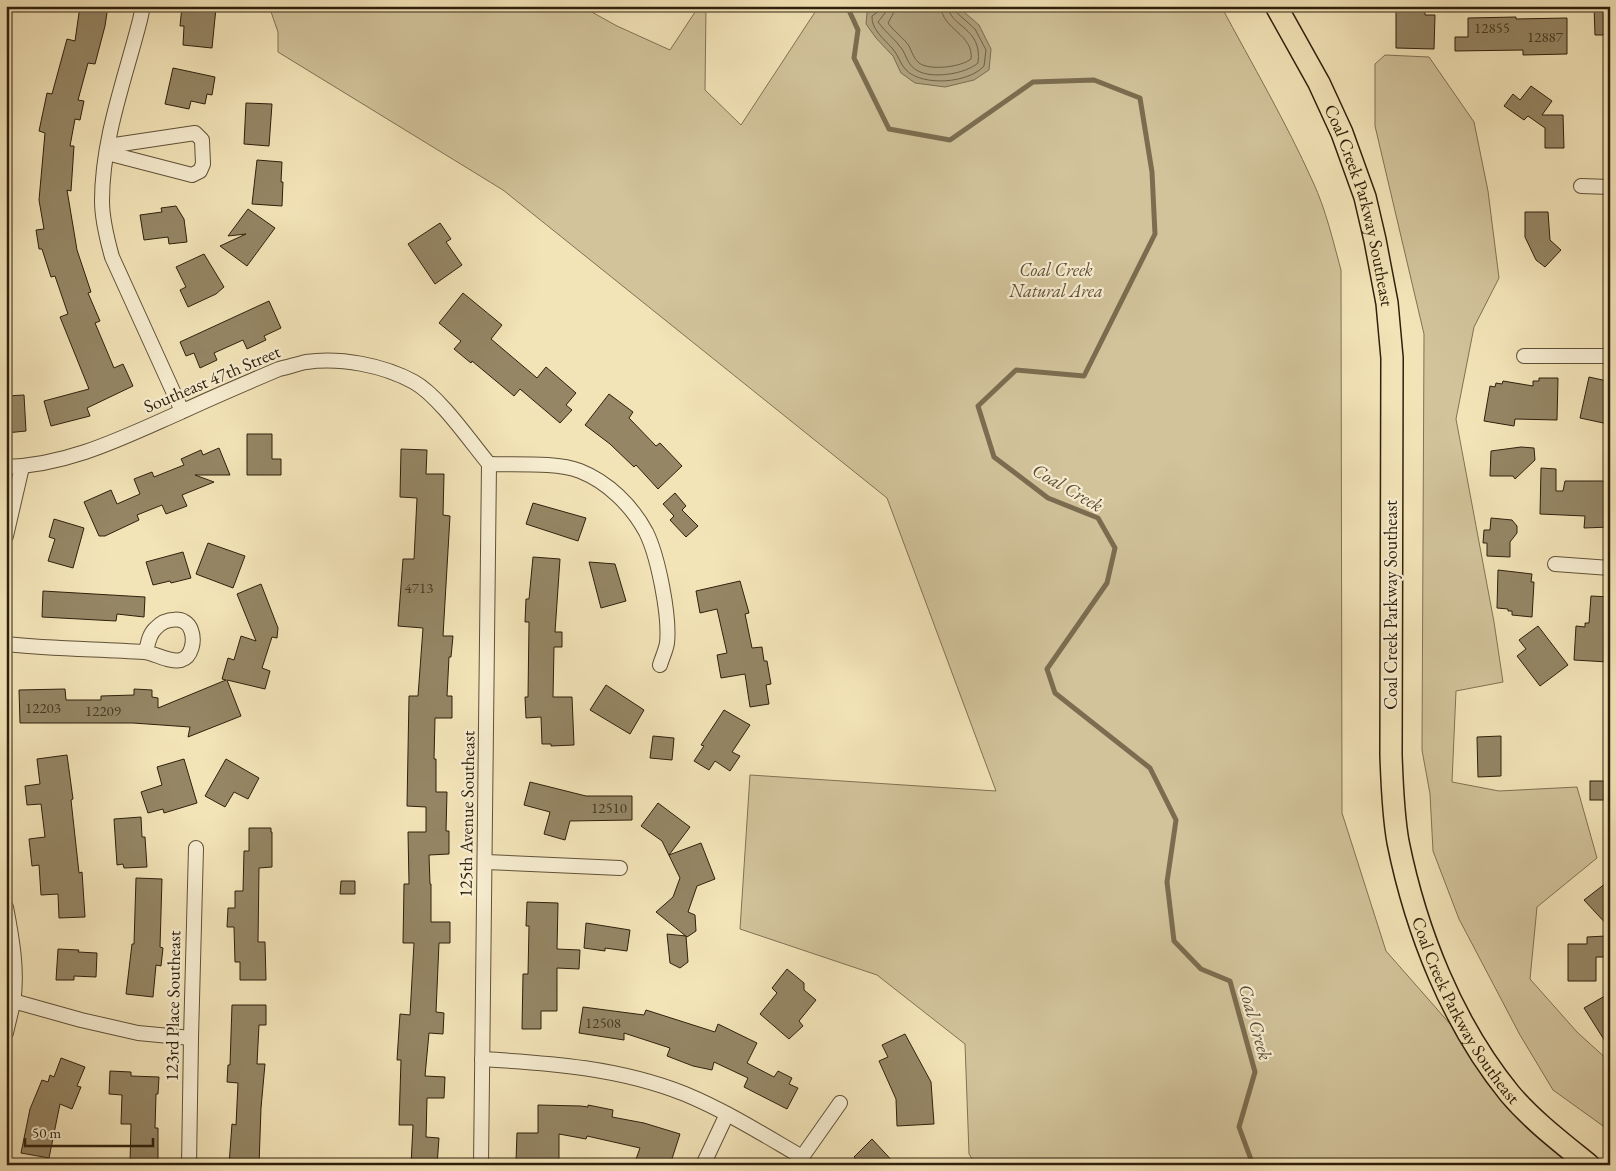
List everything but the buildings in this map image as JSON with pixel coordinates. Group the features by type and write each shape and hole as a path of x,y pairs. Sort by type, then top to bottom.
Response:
{"main road":[{"name":"Coal Creek Parkway Southeast","path":"1276,6 1319,83 1342,133 1364,197 1375,240 1387,303 1392,358 1392,774 1398,841 1411,895 1425,939 1446,988 1475,1046 1511,1094 1537,1122 1589,1165"}],"street":[{"path":"143,6 107,150 102,202 106,233 112,257 182,411"},
{"path":"195,133 202,140 203,164 197,174 187,174 107,150 195,133"},
{"path":"1581,186 1610,187"},
{"path":"1524,356 1610,356"},
{"name":"Southeast 47th Street","path":"6,467 22,467 68,457 105,446 279,369 306,362 336,361 364,364 415,383 438,403 489,464"},
{"path":"489,464 560,466 579,470 598,480 616,493 632,511 646,533 659,571 664,593 667,644 660,665"},
{"name":"125th Avenue Southeast","path":"481,1165 486,862 489,464"},
{"path":"6,536 22,467"},
{"path":"1554,564 1610,568"},
{"path":"6,644 146,652"},
{"name":"123rd Place Southeast","path":"189,1165 190,1038 196,848"},
{"path":"486,862 620,868"},
{"path":"6,907 14,964 13,1001 6,1033"},
{"path":"13,1001 81,1020 138,1033 190,1038"},
{"path":"482,1059 557,1064 636,1078 684,1094 727,1114 806,1161 840,1103"},
{"path":"703,1165 727,1114"}],"green space":[{"name":"Coal Creek Natural Area","path":"269,6 581,6 617,26 670,50 699,6 706,6 705,90 741,125 819,6 1221,6 1280,115 1318,193 1341,270 1342,813 1386,951 1516,1099 1582,1165 976,1165 969,1154 965,1044 877,975 740,929 750,775 996,791 887,498 503,190 278,52 278,32"},
{"path":"1385,55 1429,57 1474,122 1488,191 1499,278 1474,327 1456,419 1494,622 1503,682 1456,691 1452,782 1499,791 1577,787 1597,858 1537,907 1530,979 1577,1032 1610,1062 1610,1131 1553,1090 1520,1035 1459,919 1433,851 1430,794 1422,750 1424,334 1375,126 1375,64"}],"water":[{"path":"878,6 957,6 979,25 991,49 989,70 974,80 945,87 915,83 901,73 893,56 866,24 867,13"}],"waterway":[{"path":"6,97 9,70 8,6"},
{"name":"Coal Creek","path":"847,6 858,30 854,58 889,129 950,140 1033,82 1094,80 1140,98 1152,172 1155,234 1084,376 1016,370 978,406 994,457 1048,498 1098,518 1115,548 1107,583 1047,669 1055,693 1150,768 1176,820 1167,882 1174,941 1201,969 1230,981 1255,1072 1239,1127 1253,1165"}]}
